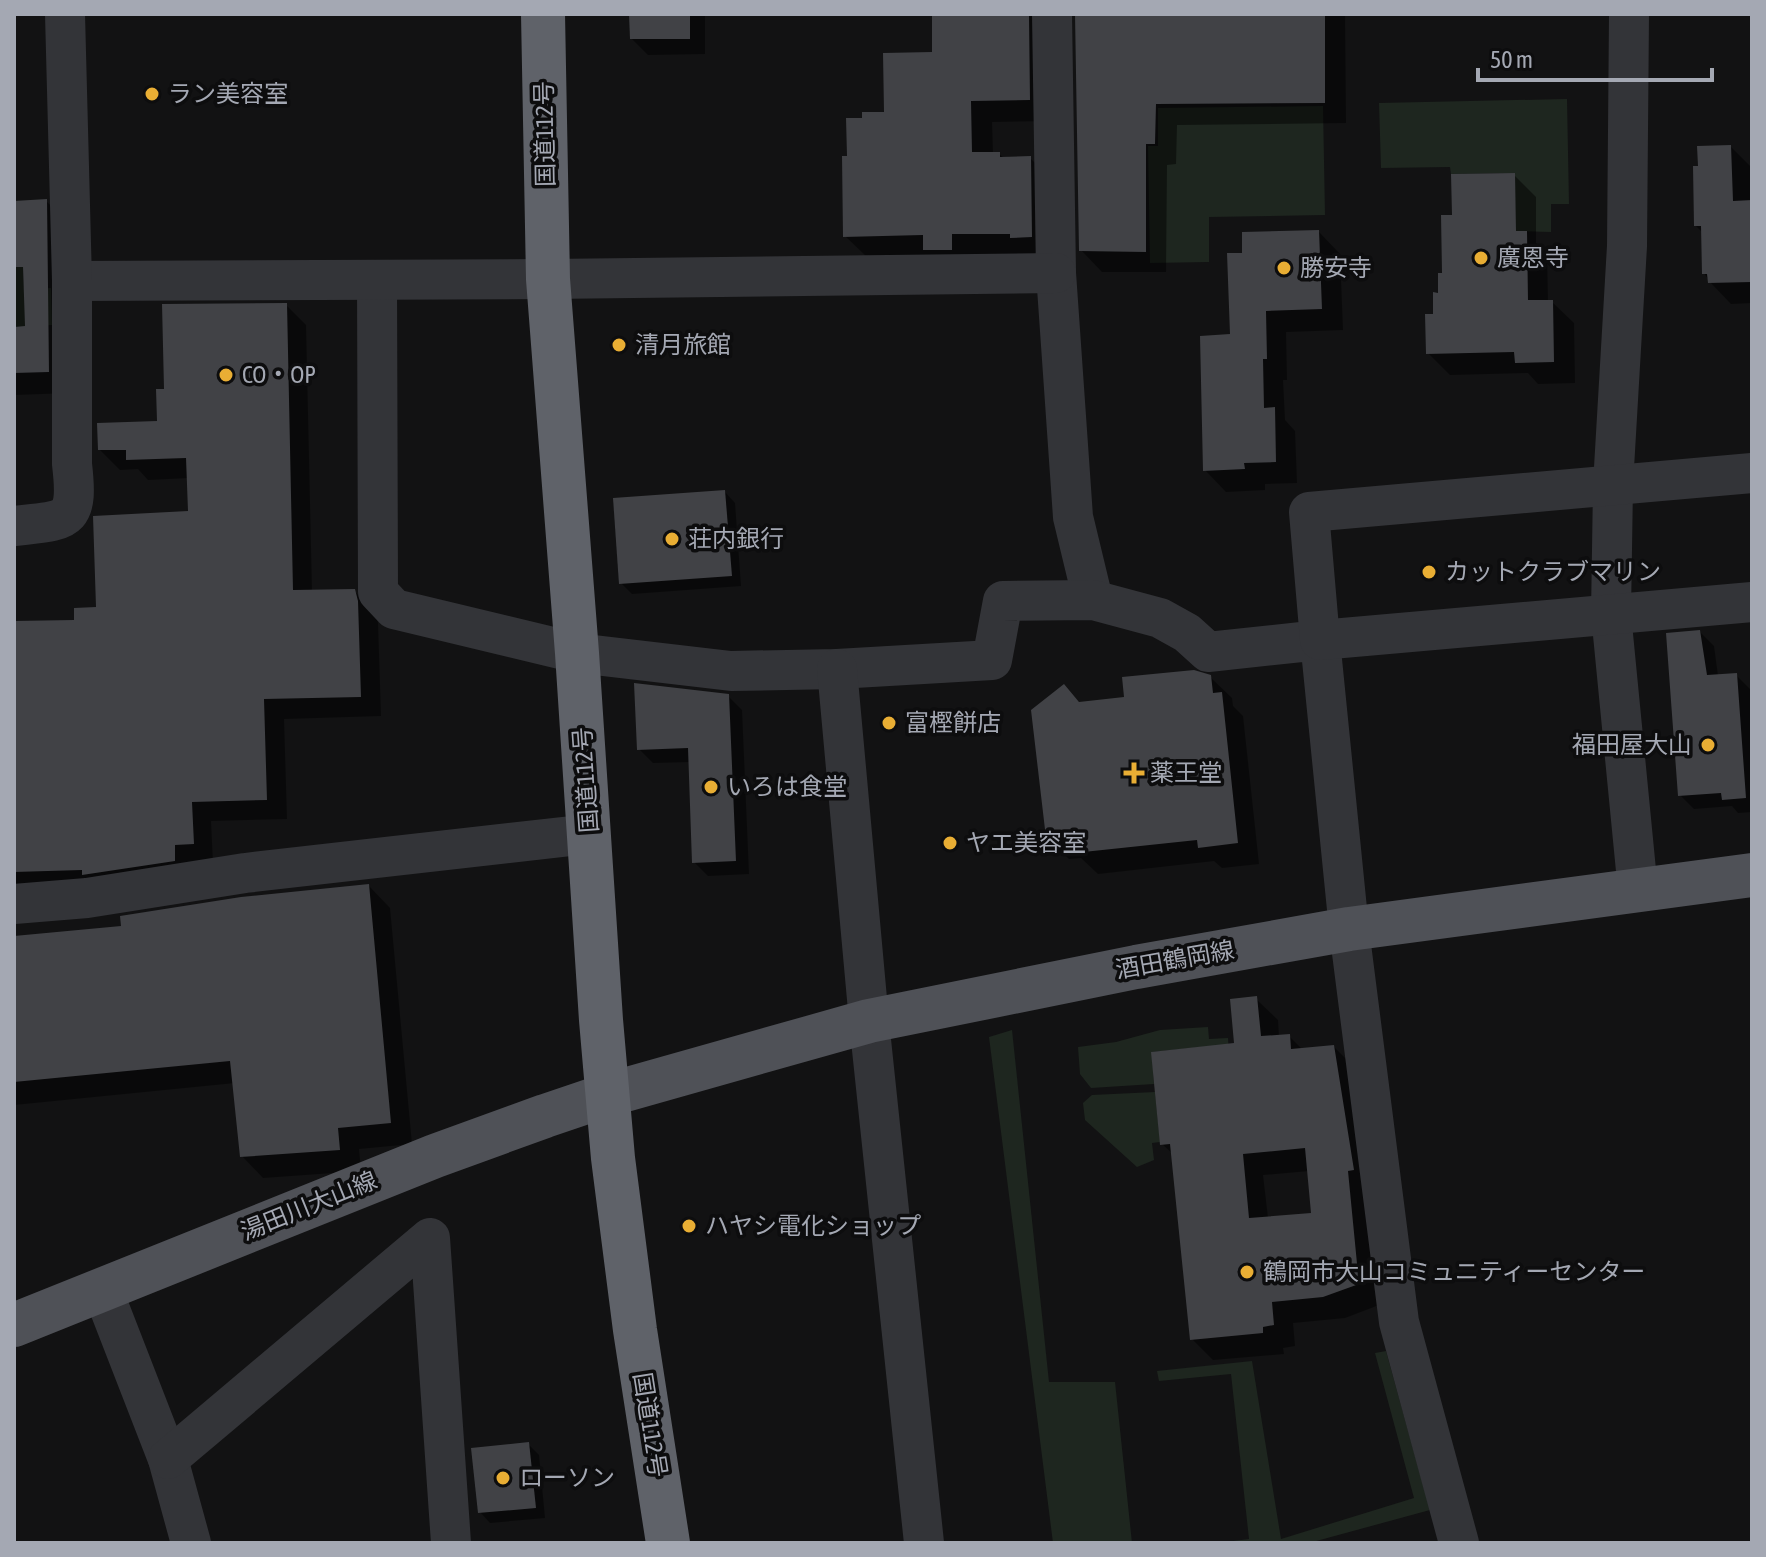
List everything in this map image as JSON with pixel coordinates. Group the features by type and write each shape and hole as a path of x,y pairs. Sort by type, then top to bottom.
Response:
{"highway":[{"name":"国道112号","path":"543,14 548,279 607,1095 635,1330 668,1543"}],"main road":[{"name":"酒田鶴岡線","path":"607,1095 869,1021 1136,967 1349,929 1752,875"},
{"name":"湯田川大山線","path":"14,1325 435,1156 607,1095"}],"street":[{"path":"14,526 59,521 71,510 75,492 72,464 72,281 65,14"},
{"path":"1052,14 1056,273 1073,517 1093,600"},
{"path":"1629,14 1627,246 1613,485 1611,614 1638,891"},
{"path":"72,281 1056,273"},
{"path":"377,280 378,592 394,609 577,653 731,671 837,669 992,660 1003,601 1093,600 1160,618 1187,633 1208,652 1752,602"},
{"path":"1459,1543 1399,1322 1349,929 1309,512 1752,473"},
{"path":"837,669 869,1021 924,1543"},
{"path":"14,904 87,898 245,873 589,834"},
{"path":"168,1459 430,1238 451,1543"},
{"path":"102,1289 168,1459 191,1543"}],"shaded area":[{"path":"1567,99 1569,204 1551,204 1551,232 1516,231 1514,173 1451,174 1450,167 1381,168 1379,103"},
{"path":"1323,106 1325,215 1209,217 1209,262 1150,263 1148,146 1158,146 1158,108"},
{"path":"14,267 23,267 24,289 51,288 52,325 14,327"},
{"path":"1208,1027 1209,1039 1228,1038 1229,1053 1213,1046 1152,1052 1154,1084 1091,1088 1080,1074 1078,1047 1116,1042 1160,1030"},
{"path":"1012,1030 1049,1382 1115,1382 1132,1543 1053,1543 989,1037"},
{"path":"1155,1092 1160,1142 1152,1143 1154,1160 1137,1167 1085,1120 1083,1103 1092,1095"},
{"path":"1386,1351 1430,1510 1309,1543 1217,1543 1249,1539 1231,1374 1159,1381 1157,1371 1252,1361 1281,1539 1414,1498 1375,1353"}],"building":[{"path":"629,14 690,14 690,39 630,39"},
{"path":"932,14 1029,14 1030,100 971,101 972,152 1000,152 1000,157 1031,156 1032,237 952,234 952,250 923,250 923,235 843,237 842,156 847,156 846,118 862,118 862,112 884,112 883,53 932,52"},
{"path":"1075,14 1325,14 1325,103 1156,104 1155,144 1146,144 1146,252 1079,251"},
{"path":"1731,145 1733,201 1752,200 1752,282 1708,283 1707,274 1702,274 1701,226 1694,226 1693,166 1698,166 1697,146"},
{"path":"1515,173 1516,231 1527,231 1528,300 1553,300 1554,362 1515,363 1514,352 1426,354 1425,314 1433,314 1433,292 1438,293 1438,273 1442,273 1441,215 1452,215 1451,174"},
{"path":"47,199 49,372 14,373 14,327 25,326 23,267 14,267 14,201"},
{"path":"1319,230 1322,309 1266,311 1264,408 1275,407 1276,462 1244,463 1245,469 1203,471 1200,336 1230,334 1227,253 1242,253 1242,232"},
{"path":"287,303 293,590 355,589 361,697 264,699 267,800 192,802 194,844 175,845 175,861 82,875 82,870 14,872 14,621 74,620 74,608 96,607 93,516 188,511 186,458 126,460 126,450 98,450 97,423 157,421 156,389 164,389 162,304"},
{"name":"荘内銀行","path":"725,490 732,576 619,584 613,498"},
{"name":"福田屋大山","path":"1700,630 1707,675 1737,673 1746,798 1722,800 1721,793 1678,796 1666,633"},
{"name":"薬王堂","path":"1194,670 1211,675 1213,693 1222,692 1238,843 1198,848 1197,840 1074,853 1072,835 1046,838 1031,710 1064,684 1079,702 1124,697 1122,677"},
{"path":"634,683 729,694 736,861 692,863 688,748 637,750"},
{"path":"369,884 391,1123 338,1128 340,1150 240,1157 230,1061 14,1082 14,936 121,926 120,916 241,897"},
{"path":"1257,996 1261,1036 1290,1034 1291,1049 1334,1045 1354,1170 1348,1171 1359,1284 1323,1297 1272,1302 1274,1325 1263,1327 1263,1333 1190,1340 1170,1144 1160,1145 1151,1052 1234,1043 1230,999","holes":["1305,1148 1311,1213 1249,1218 1243,1154"]},
{"name":"ローソン","path":"529,1442 536,1508 478,1513 471,1448"}],"place":[{"name":"ラン美容室","path":"152,94"},
{"name":"廣恩寺","path":"1481,258"},
{"name":"勝安寺","path":"1284,268"},
{"name":"清月旅館","path":"619,345"},
{"name":"CO・OP","path":"226,375"},
{"name":"荘内銀行","path":"672,539"},
{"name":"カットクラブマリン","path":"1429,572"},
{"name":"富樫餅店","path":"889,723"},
{"name":"福田屋大山","path":"1708,745"},
{"name":"薬王堂","path":"1134,773"},
{"name":"いろは食堂","path":"711,787"},
{"name":"ヤエ美容室","path":"950,843"},
{"name":"ハヤシ電化ショップ","path":"689,1226"},
{"name":"鶴岡市大山コミュニティーセンター","path":"1247,1272"},
{"name":"ローソン","path":"503,1478"}]}
